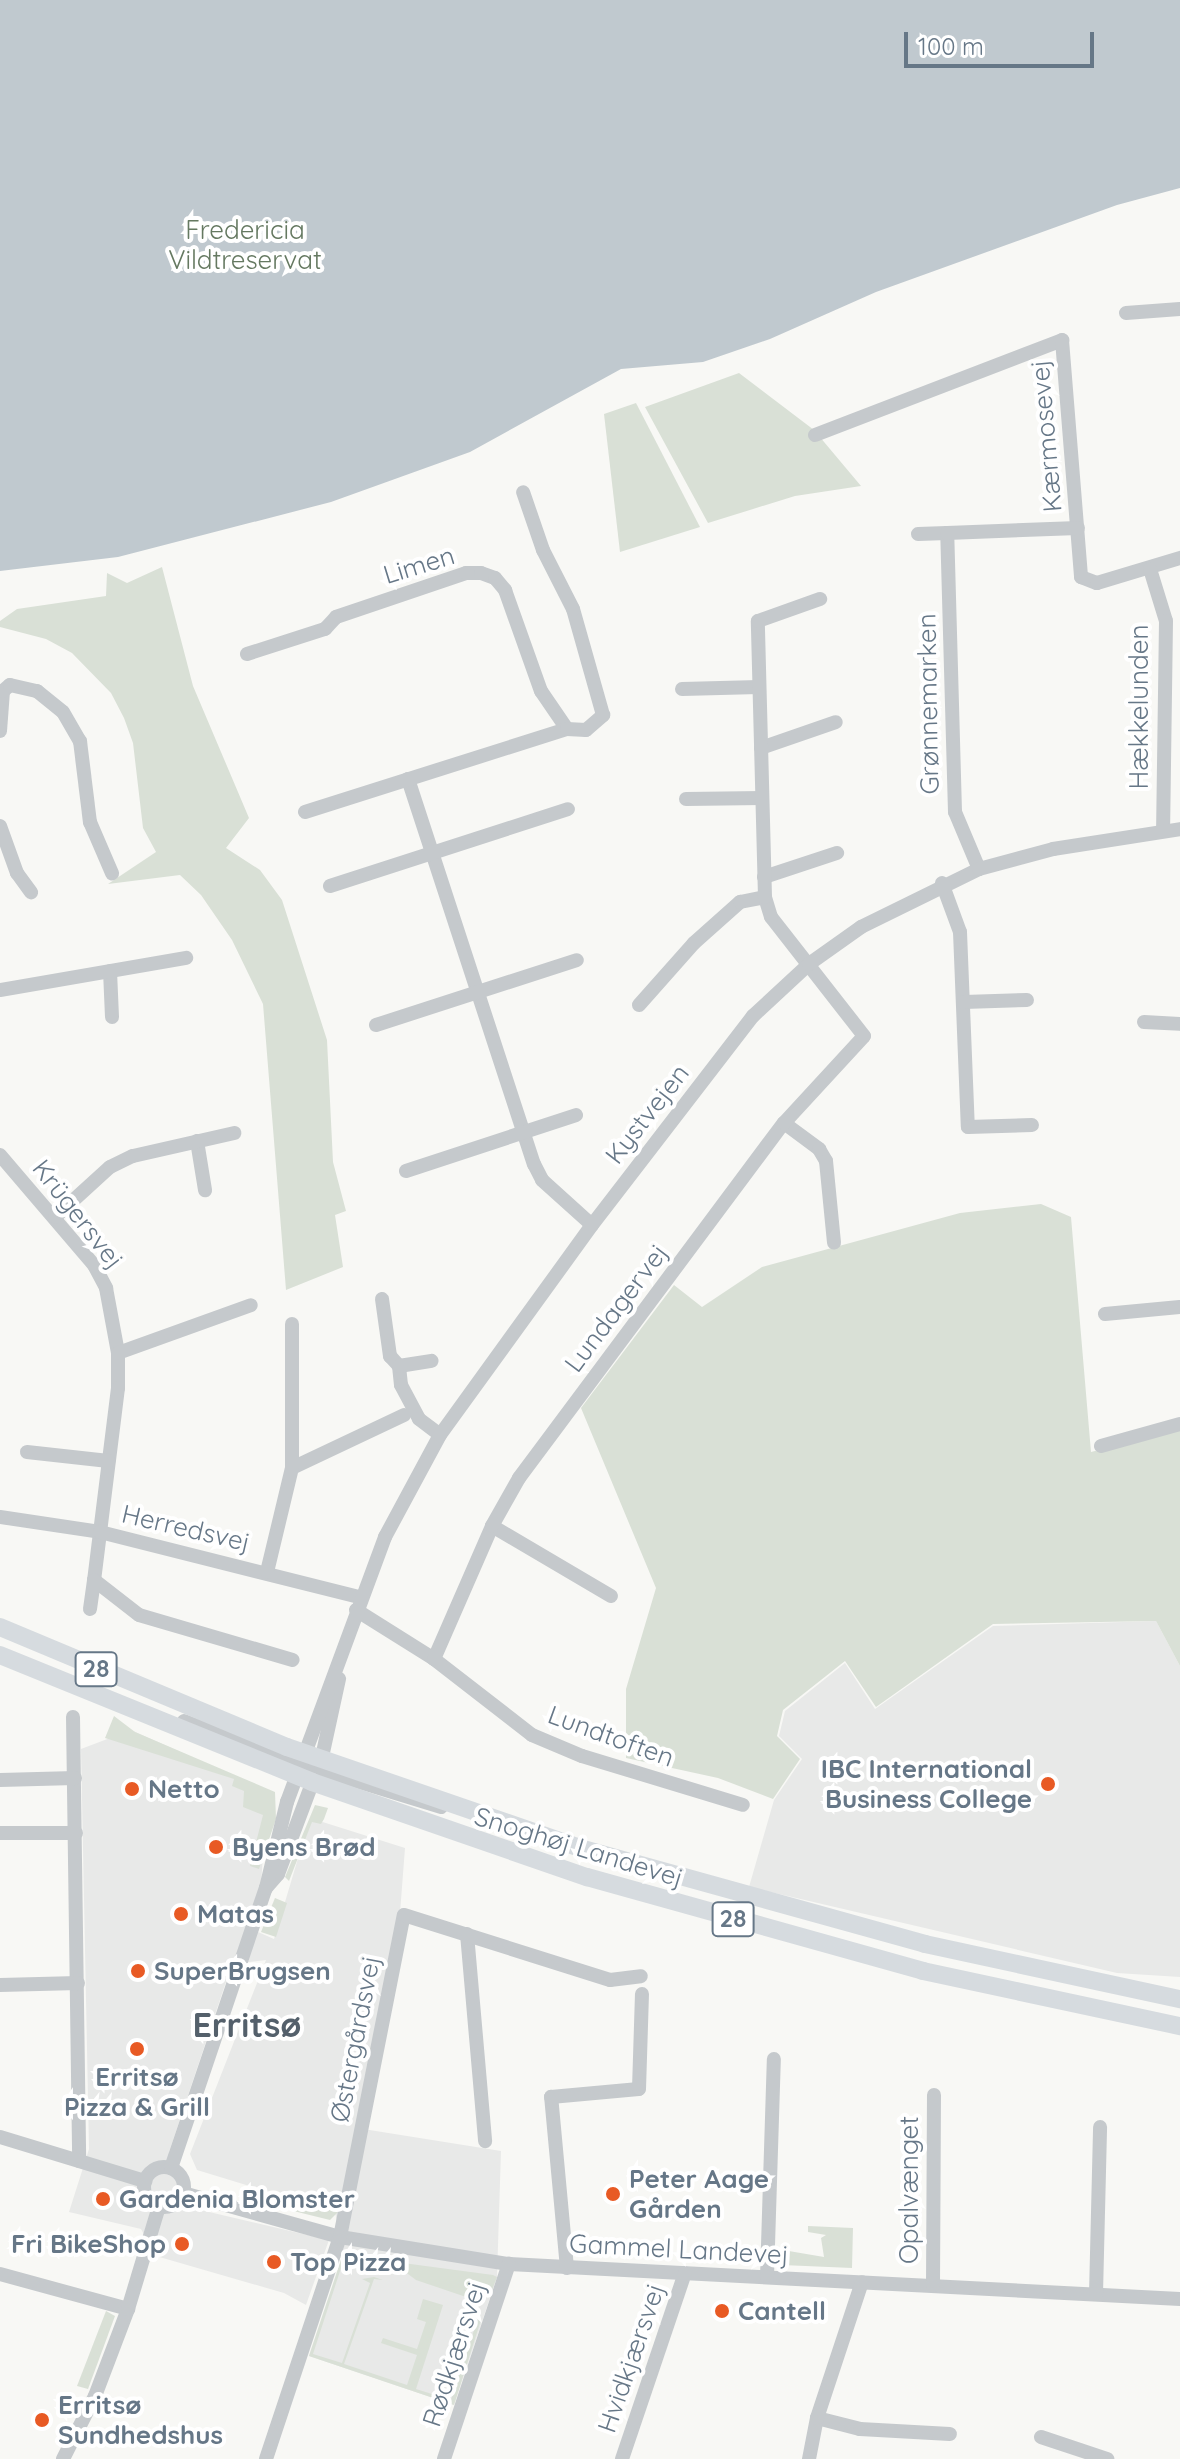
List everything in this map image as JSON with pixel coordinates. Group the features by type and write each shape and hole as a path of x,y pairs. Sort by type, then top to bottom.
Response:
{"main road":[{"name":"Snoghøj Landevej","path":"0,1627 309,1767 676,1904 923,1971 1180,2026"},
{"name":"Snoghøj Landevej","path":"0,1655 132,1711 681,1878 925,1944 1180,1999"}],"street":[{"path":"1126,313 1180,309"},
{"name":"Kærmosevej","path":"815,435 1062,340 1081,577 1087,582 1150,569"},
{"path":"305,812 567,729 597,723 602,704 573,609 543,550 523,492"},
{"path":"918,534 1078,528"},
{"name":"Grønnemarken","path":"947,533 955,812 979,869"},
{"path":"1150,569 1180,558"},
{"name":"Hækkelunden","path":"1150,569 1166,621 1163,831"},
{"name":"Limen","path":"247,654 325,629 336,617 466,573 481,573 495,578 505,590 541,691 567,729"},
{"path":"809,964 771,917 765,897 758,621 820,599"},
{"path":"0,731 3,691 10,685 37,691 63,712 80,741 90,822 112,873"},
{"path":"682,689 759,687"},
{"path":"761,748 836,722"},
{"path":"408,779 523,1133 542,1180 592,1225"},
{"path":"686,799 762,798"},
{"path":"330,886 568,809"},
{"path":"0,826 13,864 31,892"},
{"name":"Kystvejen","path":"171,2168 309,1767 358,1604 408,1490 440,1435 592,1225 753,1016 809,964 861,927 942,883 979,869 1053,849 1180,829"},
{"path":"764,877 837,853"},
{"path":"942,883 960,932 968,1127 1032,1125"},
{"path":"639,1005 694,943 740,902 765,897"},
{"path":"0,990 186,958"},
{"path":"376,1025 577,960"},
{"name":"Lundagervej","path":"434,1659 492,1526 519,1478 784,1123 864,1036 809,964"},
{"path":"110,971 112,1017"},
{"path":"964,1002 1027,1000"},
{"path":"1144,1022 1180,1024"},
{"path":"406,1171 576,1115"},
{"path":"784,1123 819,1149 826,1161 834,1243"},
{"path":"55,1217 110,1167 133,1156 234,1133"},
{"path":"197,1141 205,1190"},
{"name":"Krügersvej","path":"0,1155 55,1217 106,1288 118,1353 109,1461 90,1609"},
{"path":"382,1299 390,1356 399,1366 401,1385 419,1419 440,1435"},
{"path":"118,1353 251,1305"},
{"path":"1105,1314 1180,1307"},
{"path":"267,1572 292,1468 292,1324"},
{"path":"399,1366 432,1361"},
{"path":"292,1468 404,1415"},
{"path":"1101,1446 1180,1424"},
{"path":"27,1452 109,1461"},
{"name":"Herredsvej","path":"0,1517 100,1532 267,1572 358,1604"},
{"path":"492,1526 611,1596"},
{"path":"94,1580 139,1615 293,1660"},
{"name":"Lundtoften","path":"358,1604 532,1735 582,1756 743,1805"},
{"path":"73,1717 79,2161"},
{"path":"0,1780 75,1778"},
{"path":"0,1833 76,1833"},
{"name":"Østergårdsvej","path":"340,2237 404,1915 610,1980 641,1976"},
{"path":"467,1934 485,2141"},
{"path":"0,1985 78,1983"},
{"path":"567,2268 551,2097 639,2089 642,1994"},
{"path":"767,2277 774,2059"},
{"name":"Opalvænget","path":"933,2285 934,2095"},
{"path":"1096,2294 1100,2127"},
{"path":"0,2137 145,2181"},
{"path":"155,2168 171,2168 182,2178 183,2193 173,2204 159,2206 145,2193 145,2181 155,2168"},
{"name":"Gammel Landevej","path":"183,2193 340,2237 509,2264 1180,2299"},
{"path":"63,2459 95,2396 128,2309 159,2206"},
{"path":"266,2459 340,2237"},
{"name":"Rødkjærsvej","path":"444,2459 509,2264"},
{"name":"Hvidkjærsvej","path":"622,2459 685,2273"},
{"path":"0,2274 128,2309"},
{"path":"809,2459 817,2418 862,2282"},
{"path":"817,2418 860,2429 950,2434"},
{"path":"1041,2437 1107,2459"}],"shaded area":[{"name":"Fredericia Vildtreservat","path":"0,0 1180,0 1180,188 1117,205 876,292 770,339 703,362 621,369 470,452 331,502 118,557 0,571"},
{"path":"739,373 814,430 861,486 795,496 708,523 645,407"},
{"path":"636,403 700,527 620,552 604,414"},
{"path":"162,567 193,686 249,818 226,848 260,870 282,900 327,1040 333,1162 346,1211 335,1215 343,1267 286,1290 263,1004 232,940 201,895 180,875 108,884 156,852 143,828 133,743 124,718 111,693 72,653 46,639 0,627 0,621 17,609 106,596 107,573 127,583"},
{"path":"1041,1204 1071,1217 1091,1452 1180,1429 1180,1666 1156,1621 993,1624 876,1707 845,1661 783,1710 777,1736 800,1759 773,1799 718,1778 626,1758 626,1689 656,1588 581,1408 674,1285 702,1307 762,1267 960,1213"},
{"path":"1156,1621 1180,1666 1180,1977 1117,1973 749,1887 774,1800 802,1759 779,1736 785,1711 845,1663 875,1709 993,1626"},
{"path":"114,1716 135,1732 275,1792 276,1819 259,1869 250,1866 263,1815 243,1807 244,1791 232,1786 234,1779 105,1738"},
{"path":"131,1730 232,1775 273,1801 264,1839 258,1932 274,1939 310,1818 405,1848 400,1913 357,2128 501,2151 497,2277 454,2405 309,2356 343,2254 335,2212 197,2170 190,2154 266,1960 232,1964 169,2152 188,2207 329,2240 306,2305 284,2293 156,2256 141,2229 69,2212 89,2149 81,1749"},
{"path":"315,1805 328,1808 321,1824 312,1822 289,1881 285,1877"},
{"path":"275,1898 287,1903 276,1937 261,1932"},
{"path":"293,2196 338,2208 338,2212 330,2220 269,2205 271,2198 291,2204"},
{"path":"808,2226 853,2228 852,2268 782,2265 777,2249 824,2257 821,2238 826,2235 808,2232"},
{"path":"348,2251 382,2257 386,2266 341,2268 313,2354 342,2363 370,2283 362,2279 374,2277 383,2280 374,2279 344,2364 407,2385 417,2355 381,2343 383,2338 417,2349 426,2322 417,2319 423,2299 443,2305 416,2389 451,2400 478,2318 481,2320 454,2405 309,2356 343,2254"},
{"path":"403,2263 497,2277 489,2298 469,2298 416,2280 404,2271"},
{"path":"106,2311 115,2316 88,2389 77,2386"}],"place":[{"name":"IBC International Business College","path":"1048,1784"},
{"name":"Netto","path":"132,1789"},
{"name":"Byens Brød","path":"216,1847"},
{"name":"Matas","path":"181,1914"},
{"name":"SuperBrugsen","path":"138,1971"},
{"name":"Erritsø Pizza & Grill","path":"137,2049"},
{"name":"Peter Aage Gården","path":"613,2194"},
{"name":"Gardenia Blomster","path":"103,2199"},
{"name":"Fri BikeShop","path":"182,2244"},
{"name":"Top Pizza","path":"274,2262"},
{"name":"Cantell","path":"722,2311"},
{"name":"Erritsø Sundhedshus","path":"42,2420"}],"district":[{"name":"Erritsø","path":"247,2025"}]}
